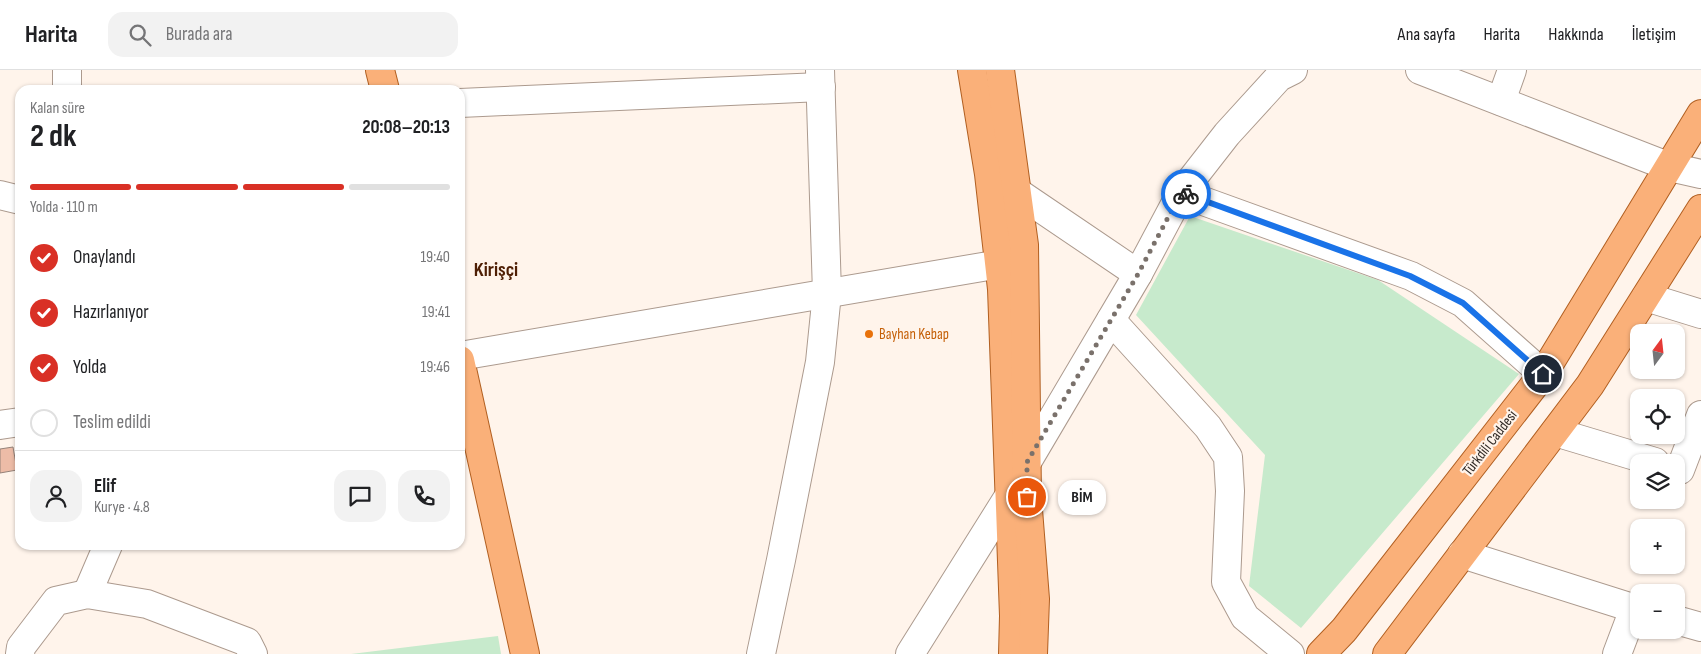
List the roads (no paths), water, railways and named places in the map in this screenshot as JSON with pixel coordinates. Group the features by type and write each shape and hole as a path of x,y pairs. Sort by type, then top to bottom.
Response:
{"main road":[{"path":"380,70 384,85"},
{"path":"972,70 989,174 1002,288 1014,616 1013,654"},
{"path":"1000,70 1024,245 1027,497 1035,599 1033,654"},
{"name":"Türkdili Caddesi","path":"1321,654 1344,630 1543,374 1701,114"},
{"path":"1387,654 1590,385 1701,209"},
{"path":"465,382 526,654"}],"street":[{"path":"67,70 67,85"},
{"path":"1027,462 1138,274 1181,193 1227,134 1279,77 1293,70"},
{"path":"1420,70 1670,167 1701,174"},
{"path":"1501,101 1512,70"},
{"path":"465,103 821,78 827,293 820,362 781,560 760,654"},
{"path":"1017,192 1138,274"},
{"path":"1181,193 1410,276 1463,303 1543,374"},
{"path":"0,195 15,199"},
{"path":"465,355 1000,264"},
{"path":"1646,297 1701,314"},
{"path":"1111,320 1208,427 1228,457 1230,491 1226,582 1245,617 1290,654"},
{"path":"1685,454 1701,415"},
{"path":"0,425 15,423"},
{"path":"1555,432 1630,455"},
{"path":"910,654 1009,496"},
{"path":"87,594 106,550"},
{"path":"1462,554 1630,607"},
{"path":"20,654 22,647 56,601 87,594 147,604 247,642 253,654"},
{"path":"1617,654 1630,623"},
{"path":"1685,623 1701,627"}],"place":[{"name":"Bayhan Kebap","path":"869,334"},
{"name":"BİM","path":"1027,497"}],"district":[{"name":"Kirişçi","path":"496,270"}]}
